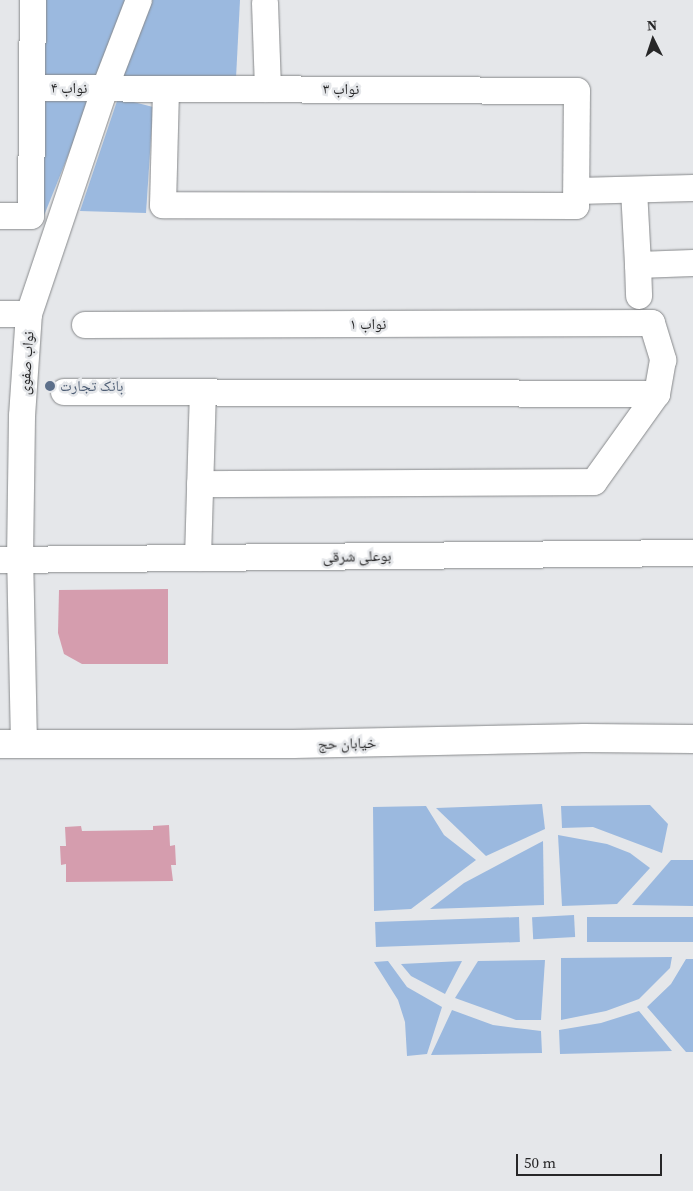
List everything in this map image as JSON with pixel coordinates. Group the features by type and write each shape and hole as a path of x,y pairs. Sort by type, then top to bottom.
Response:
{"main road":[{"name":"خیابان حج","path":"12,744 293,744 584,738 693,739"}],"street":[{"path":"0,216 31,216 33,0"},
{"name":"نواب صفوی","path":"12,744 10,560 29,314 105,88 139,0"},
{"path":"264,3 268,89"},
{"name":"نواب ۴","path":"32,88 105,88"},
{"name":"نواب ۳","path":"105,88 577,91 576,199"},
{"path":"166,89 163,205 576,199 634,190 693,188"},
{"path":"634,190 639,296"},
{"path":"638,264 693,263"},
{"path":"0,314 29,314"},
{"name":"نواب ۱","path":"85,325 652,323 663,360 657,394"},
{"path":"64,392 657,394"},
{"path":"198,558 203,392"},
{"path":"200,484 594,482 657,394"},
{"name":"بوعلی شرقی","path":"10,560 693,553"}],"shaded area":[{"path":"39,0 129,0 98,78 40,79"},
{"path":"148,0 240,0 236,78 118,80"},
{"path":"40,96 92,96 41,223"},
{"path":"118,98 153,107 146,213 80,211"},
{"path":"542,804 545,829 486,856 436,808"},
{"path":"650,805 668,824 662,853 593,827 562,828 561,806"},
{"path":"426,806 444,835 476,860 411,909 374,911 373,807"},
{"path":"558,835 607,844 630,853 650,868 617,904 562,906"},
{"path":"543,841 544,905 430,909 464,883"},
{"path":"671,860 693,860 693,906 632,905"},
{"path":"574,915 575,937 533,939 532,917"},
{"path":"519,917 520,942 376,947 375,922"},
{"path":"587,917 693,917 693,942 587,942"},
{"path":"672,957 670,968 639,999 606,1011 561,1020 561,958"},
{"path":"686,959 693,959 693,1052 686,1052 647,1007 671,984"},
{"path":"545,960 541,1020 516,1020 455,998 478,961"},
{"path":"388,961 407,987 442,1007 427,1054 407,1056 405,1022 398,1000 374,962"},
{"path":"462,961 445,994 411,976 401,964"},
{"path":"452,1010 493,1025 541,1031 542,1053 431,1055"},
{"path":"639,1011 672,1051 560,1054 559,1030 601,1023"}],"building":[{"path":"168,589 168,664 82,664 64,654 58,633 59,590"},
{"path":"169,825 170,846 175,845 176,865 171,865 173,881 66,882 66,864 61,865 60,846 66,846 65,827 81,826 82,831 153,830 153,826"}],"place":[{"name":"بانک تجارت","path":"50,386"}]}
